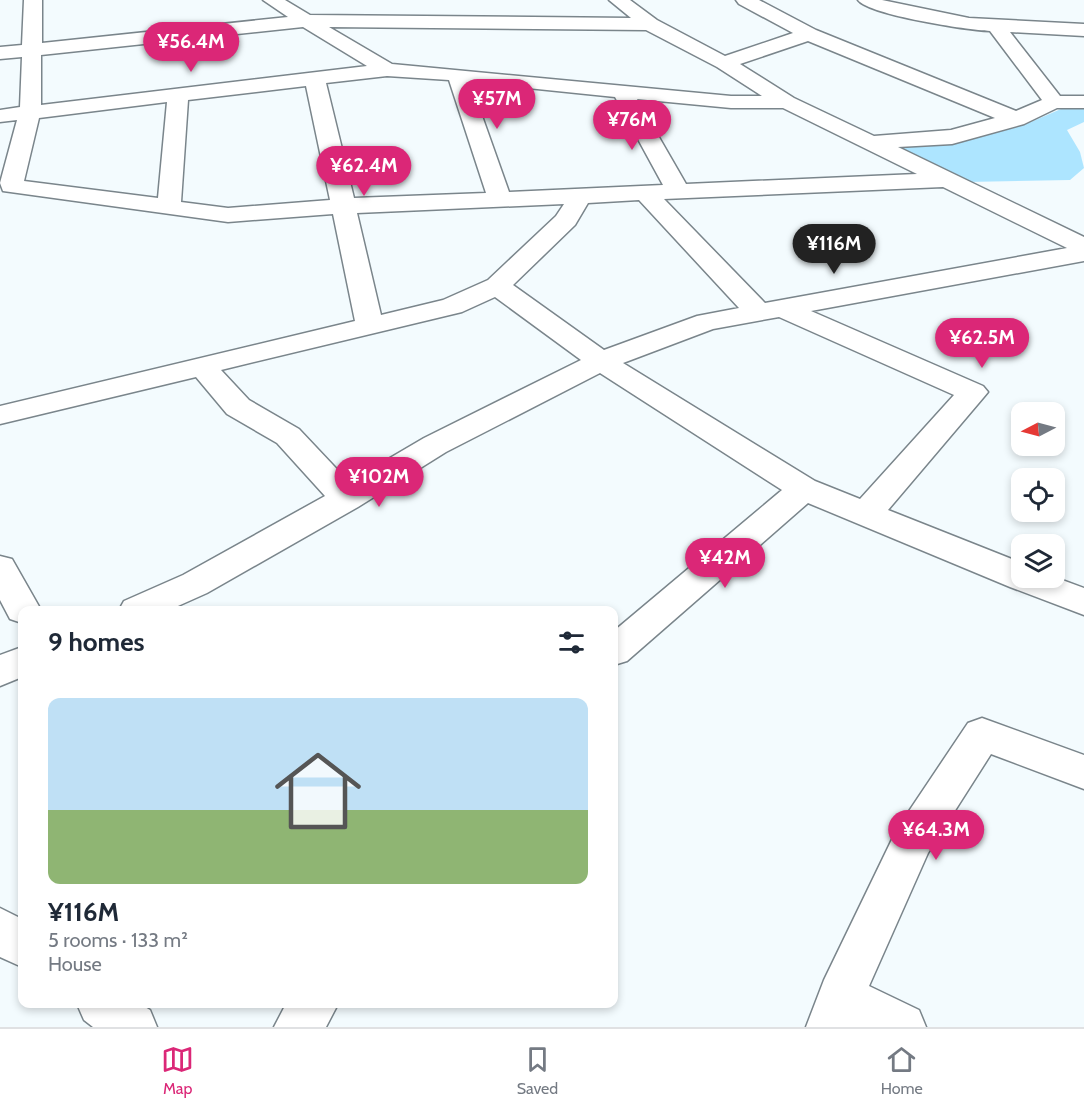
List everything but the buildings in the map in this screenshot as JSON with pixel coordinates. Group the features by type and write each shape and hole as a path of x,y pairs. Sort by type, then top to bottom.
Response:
{"street":[{"path":"33,0 30,112 10,186 228,215 345,206 947,180"},
{"path":"272,0 387,70"},
{"path":"446,22 447,0"},
{"path":"618,0 650,24 724,63 787,102 866,143 947,180 1084,248"},
{"path":"745,0 809,34 1016,119"},
{"path":"867,0 907,12 969,24 1084,30"},
{"path":"0,53 308,21 650,24"},
{"path":"995,25 1054,102"},
{"path":"724,63 809,34"},
{"path":"0,116 387,70 730,102 787,102"},
{"path":"457,75 500,199"},
{"path":"315,79 370,325"},
{"path":"622,91 678,191"},
{"path":"169,208 178,94"},
{"path":"866,143 952,137 1016,119 1054,102 1084,102"},
{"path":"644,192 769,310 973,392 865,515"},
{"path":"0,415 452,306 497,286 566,220 581,195"},
{"path":"146,606 195,584 346,499 435,445 601,361 707,322 1084,253"},
{"path":"497,286 601,361 804,489 1011,573"},
{"path":"201,365 238,406 288,436 346,499"},
{"path":"618,648 804,489"},
{"path":"0,568 21,606"},
{"path":"1049,588 1084,602"},
{"path":"0,671 18,663"},
{"path":"902,1027 836,1011 912,842 982,734 1084,772"},
{"path":"0,929 18,943"},
{"path":"107,1008 133,1027"},
{"path":"298,1027 311,1008"}],"shaded area":[{"path":"1061,109 1084,109 1084,122 1067,130 1080,152 1084,168 1070,180 966,182 893,148 955,144 1024,125"}]}
